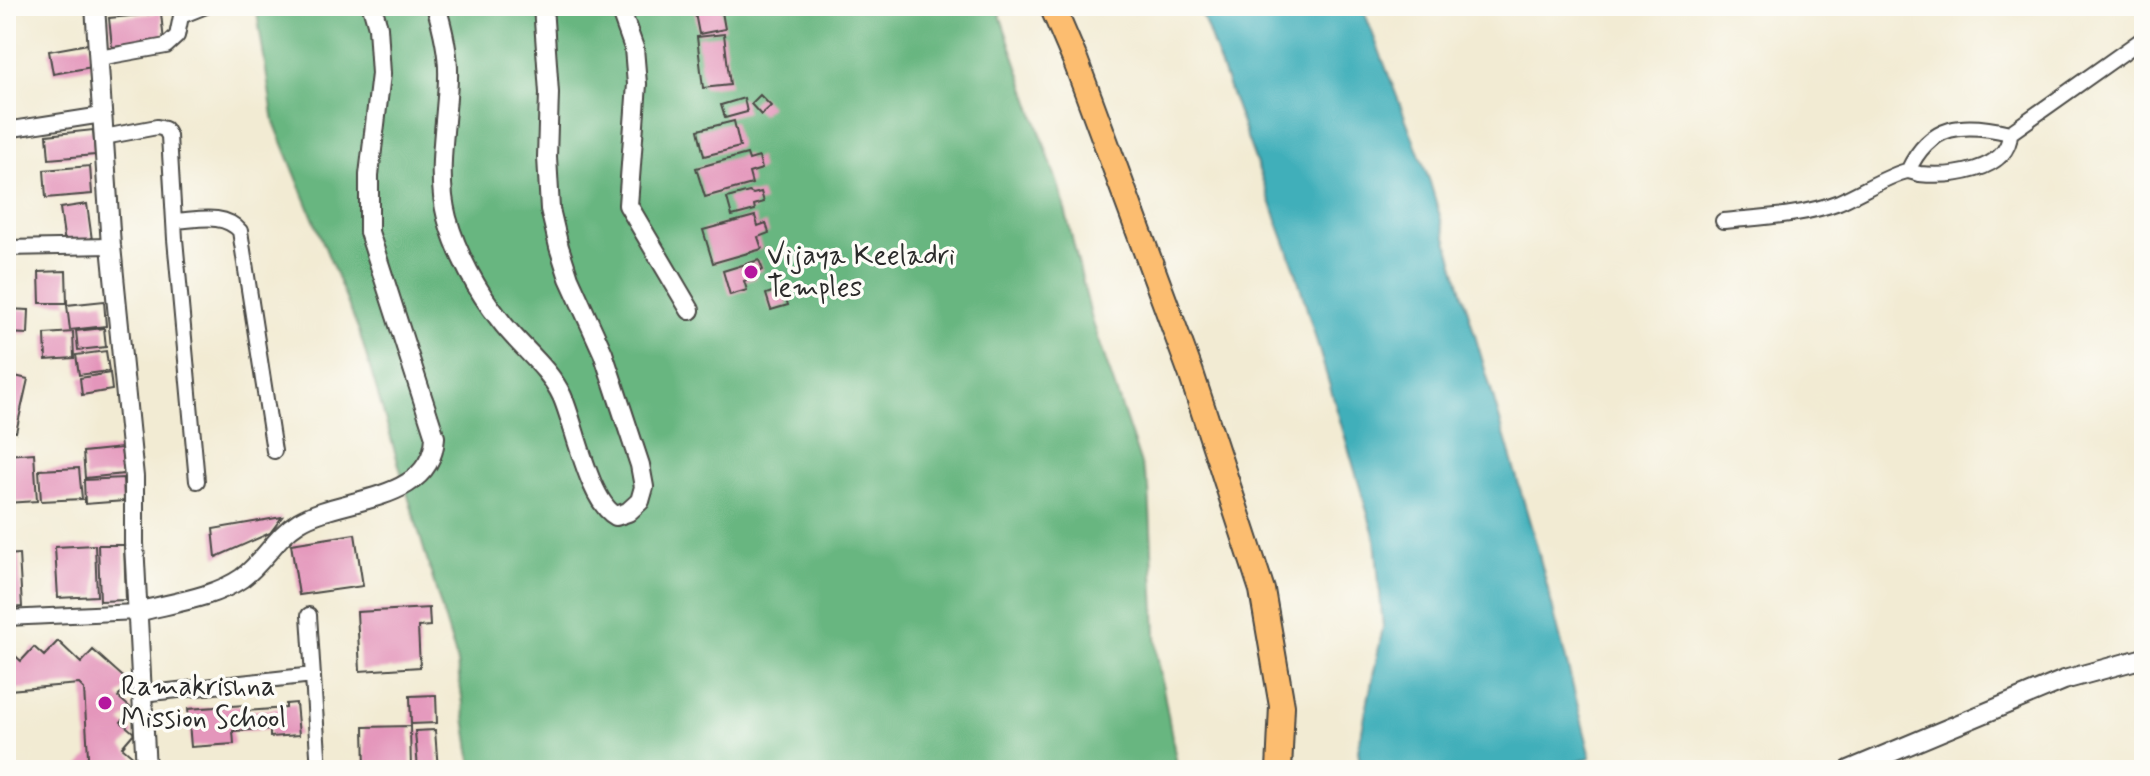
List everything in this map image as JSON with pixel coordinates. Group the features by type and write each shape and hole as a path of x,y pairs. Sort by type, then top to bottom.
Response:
{"main road":[{"path":"1052,6 1076,62 1191,373 1262,590 1282,706 1279,770"}],"street":[{"path":"95,6 111,246 134,477 137,612 146,770"},
{"path":"99,58 166,46 177,36 181,16 206,6"},
{"path":"6,618 137,612 226,587 243,577 297,523 319,512 381,496 424,471 434,451 435,437 369,232 369,175 381,74 378,27 372,6"},
{"path":"436,6 446,47 448,76 442,157 442,188 447,218 464,263 500,321 540,365 561,394 597,494 607,511 616,516 628,512 640,501 644,487 640,465 607,367 569,278 553,221 547,157 549,93 543,6"},
{"path":"619,6 634,48 637,84 628,205 690,310"},
{"path":"1908,171 1916,154 1943,131 1986,127 2010,133 2144,38"},
{"path":"6,130 102,115"},
{"path":"104,137 157,127 165,129 170,153 197,481"},
{"path":"1723,221 1788,215 1837,203 1908,171 1935,173 1976,169 2000,156 2010,144 2010,133"},
{"path":"174,221 223,218 232,221 240,231 274,451"},
{"path":"6,248 111,246"},
{"path":"309,615 319,770"},
{"path":"1849,770 2064,680 2144,658"},
{"path":"142,694 313,675"}],"green space":[{"path":"256,6 997,6 1061,193 1092,320 1149,488 1157,655 1178,770 473,770 456,657 359,331 274,122"}],"water":[{"path":"1199,6 1362,6 1430,182 1536,543 1591,757 1555,770 1361,770 1358,750 1383,627 1375,538 1295,269"}],"building":[{"path":"721,6 725,29 699,34 694,8"},
{"path":"161,13 164,42 112,47 109,18"},
{"path":"724,34 730,85 703,88 697,37"},
{"path":"88,44 92,67 53,74 49,51"},
{"path":"760,95 771,106 761,115 751,104"},
{"path":"744,98 747,112 725,118 721,105"},
{"path":"734,121 740,147 704,156 698,130"},
{"path":"93,130 95,155 49,159 47,135"},
{"path":"747,154 749,160 759,157 762,169 749,173 752,184 705,197 696,168"},
{"path":"90,166 92,194 46,198 44,170"},
{"path":"761,192 764,202 754,205 755,210 732,216 727,198"},
{"path":"87,204 92,240 65,244 60,208"},
{"path":"755,216 758,226 766,223 769,233 758,237 762,249 713,263 703,230"},
{"path":"759,260 763,270 754,273 756,278 744,281 747,290 730,295 723,271"},
{"path":"66,271 67,303 40,303 39,272"},
{"path":"783,288 788,305 771,310 766,294"},
{"path":"104,301 106,326 70,330 67,305"},
{"path":"7,309 29,310 28,334 6,333"},
{"path":"104,328 106,347 78,350 76,331"},
{"path":"73,332 74,358 46,360 45,334"},
{"path":"106,351 109,371 79,375 76,355"},
{"path":"110,373 112,390 82,395 80,378"},
{"path":"6,374 28,379 16,432 6,430"},
{"path":"121,448 124,474 85,478 83,452"},
{"path":"34,453 37,501 6,503 6,455"},
{"path":"79,468 82,499 41,501 39,470"},
{"path":"123,478 124,501 85,504 84,480"},
{"path":"282,517 270,533 216,557 213,529"},
{"path":"355,534 363,586 299,595 291,544"},
{"path":"95,545 97,596 58,598 55,547"},
{"path":"98,545 124,545 126,600 100,601"},
{"path":"19,554 22,607 6,608 6,555"},
{"path":"429,608 430,626 418,627 420,667 360,671 357,612"},
{"name":"Ramakrishna Mission School","path":"58,641 81,663 93,650 130,683 118,697 132,709 121,722 134,733 122,747 135,758 125,770 75,770 88,756 84,689 79,684 9,690 6,693 6,654 9,650 21,661 34,647 44,656"},
{"path":"436,695 437,723 411,724 410,696"},
{"path":"296,703 299,735 270,737 270,729 233,731 234,744 191,747 188,709 245,705 246,711 286,708 286,704"},
{"path":"410,726 411,770 365,770 364,727"},
{"path":"435,730 438,770 418,770 415,731"}],"place":[{"name":"Vijaya Keeladri Temples","path":"751,272"},
{"name":"Ramakrishna Mission School","path":"105,703"}]}
